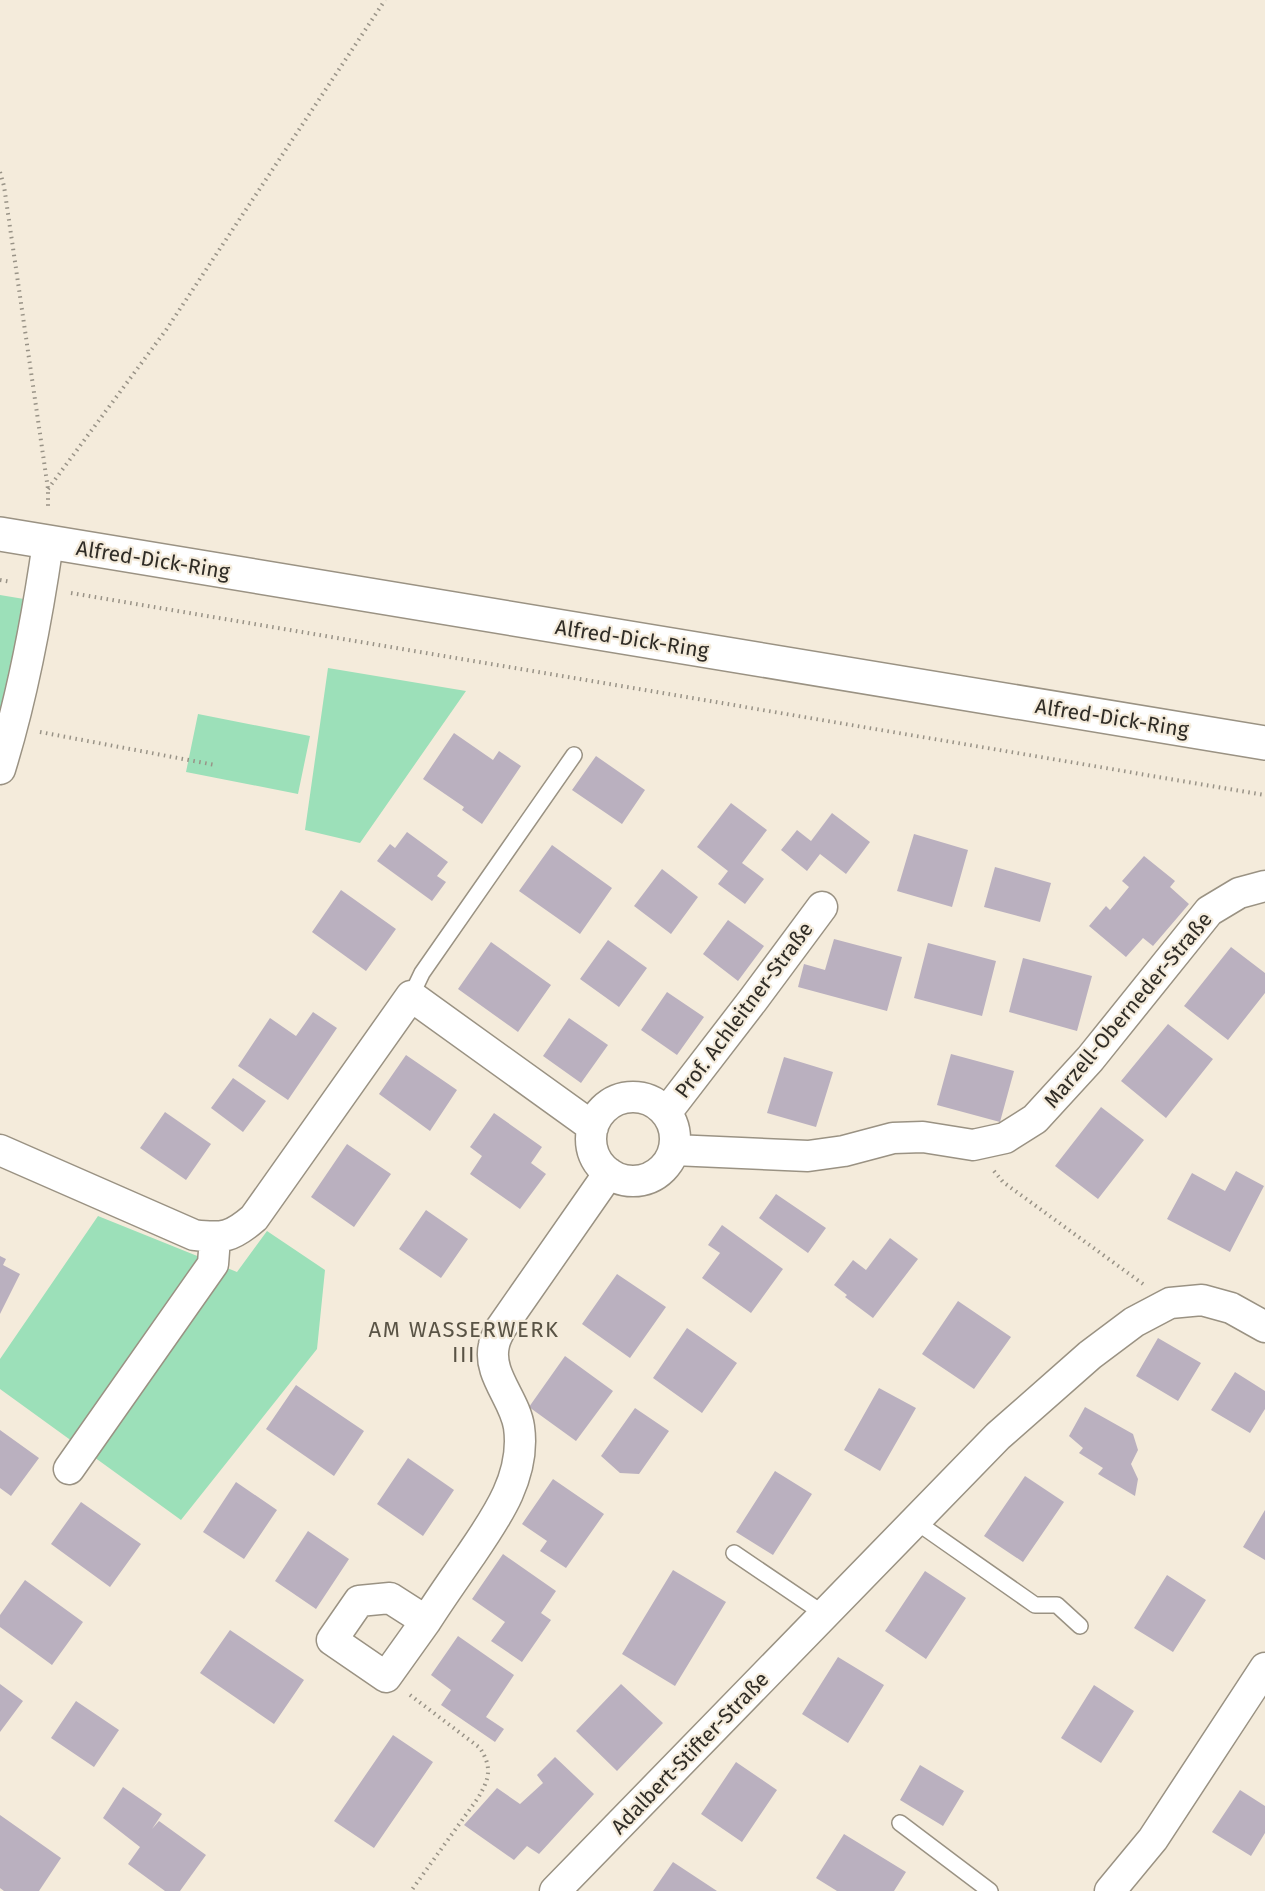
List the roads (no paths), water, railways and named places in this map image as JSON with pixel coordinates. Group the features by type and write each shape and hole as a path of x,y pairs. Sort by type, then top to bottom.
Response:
{"main road":[{"name":"Alfred-Dick-Ring","path":"0,534 1265,743"}],"street":[{"path":"0,769 13,727 42,588 48,543"},
{"name":"Marzell-Oberneder-Straße","path":"674,1150 808,1156 844,1151 893,1138 923,1137 973,1145 1005,1138 1035,1119 1090,1059 1209,911 1239,893 1265,886"},
{"name":"Prof. Achleitner-Straße","path":"666,1113 822,907"},
{"path":"0,1150 194,1234 215,1238 238,1232 254,1218 411,996 593,1127"},
{"path":"632,1097 656,1104 666,1113 673,1124 674,1150 669,1162 659,1172 648,1179 634,1181 621,1179 609,1173 599,1164 593,1153 591,1140 598,1115 607,1106 632,1097"},
{"path":"426,1621 390,1598 359,1601 332,1640 386,1677 426,1621 499,1514 512,1486 519,1455 519,1427 513,1408 493,1365 493,1346 501,1328 609,1173"},
{"path":"69,1469 213,1264 215,1238"},
{"name":"Adalbert-Stifter-Straße","path":"560,1890 998,1436 1090,1355 1134,1322 1170,1303 1202,1300 1231,1308 1265,1327"},
{"path":"1110,1891 1153,1839 1265,1668"}],"lane":[{"path":"411,996 422,973 574,755"},
{"path":"915,1521 1035,1605 1057,1605 1080,1626"},
{"path":"734,1553 824,1614"},
{"path":"900,1823 990,1891"}],"district":[{"name":"AM WASSERWERK III","path":"464,1342"}]}
